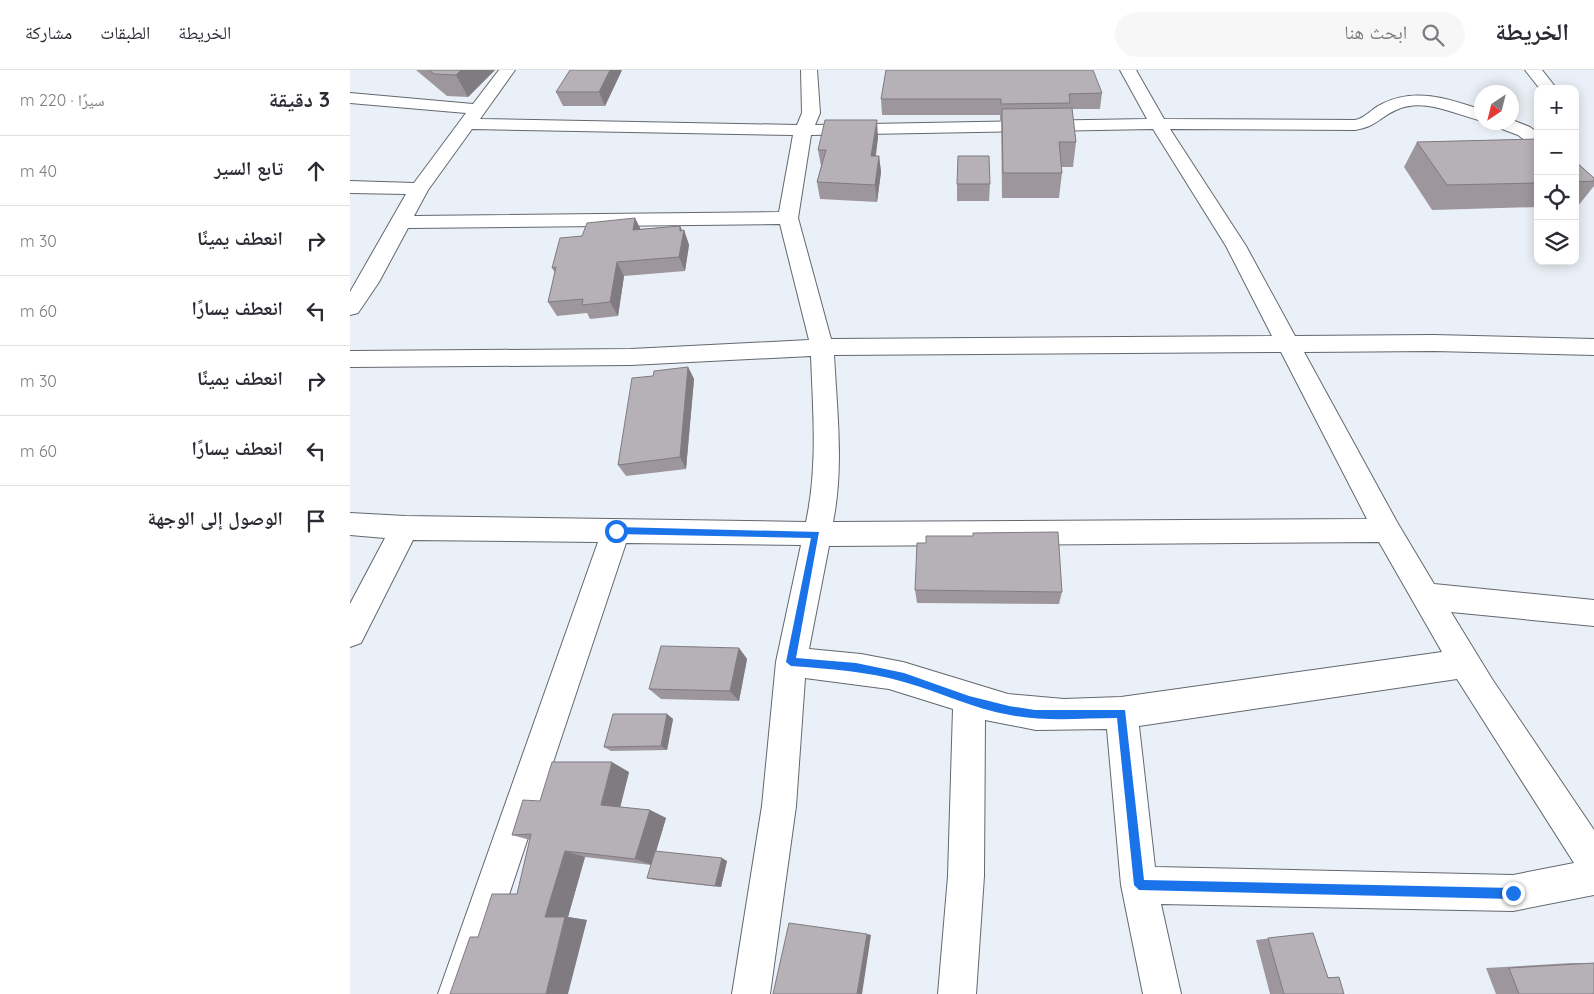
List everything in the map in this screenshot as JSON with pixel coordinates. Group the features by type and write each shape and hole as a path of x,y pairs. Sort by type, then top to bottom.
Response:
{"street":[{"path":"350,308 368,282 399,222 419,189 471,116 507,70"},
{"path":"751,994 779,806 791,662 816,534 826,496 827,450 822,347 788,218 799,142 810,113 809,70"},
{"path":"1128,70 1158,124 1236,246 1387,530 1465,663 1594,861"},
{"path":"1532,70 1546,85"},
{"path":"350,98 471,116 803,130 1216,123 1355,125 1373,120 1385,108 1397,102 1415,99 1449,105 1474,113"},
{"path":"1519,128 1533,132"},
{"path":"350,187 419,189"},
{"path":"399,222 788,218"},
{"path":"350,359 631,356 822,347 1434,343 1594,347"},
{"path":"350,524 405,528 816,534 1387,530"},
{"path":"350,633 405,528"},
{"path":"456,994 616,531"},
{"path":"1426,596 1594,612"},
{"path":"791,662 856,667 904,678 969,700 1035,714 1122,713 1465,663"},
{"path":"957,994 966,876 969,700"},
{"path":"1122,713 1139,885 1162,994"},
{"path":"1139,885 1513,893 1594,877"}],"building":[{"path":"429,70 461,70 456,75 434,74"},
{"path":"570,70 610,70 599,92 556,92"},
{"path":"886,70 1093,70 1102,93 1069,94 1070,103 1001,104 1001,99 881,99"},
{"path":"1072,108 1076,142 1059,142 1062,173 1003,173 1002,109"},
{"path":"825,120 877,120 871,156 879,156 875,185 817,182 826,150 818,150"},
{"path":"1534,139 1534,183 1447,185 1417,142"},
{"path":"958,156 989,156 990,184 957,184"},
{"path":"1579,165 1594,178 1594,181 1579,182"},
{"path":"635,218 633,230 680,226 680,231 684,230 679,257 617,262 610,302 582,305 583,299 548,302 556,267 552,268 560,238 582,236 587,223"},
{"path":"688,367 680,457 618,465 632,378 653,376 654,371"},
{"path":"1058,532 1062,592 915,590 917,543 926,543 926,536 973,536 973,533"},
{"path":"661,646 739,648 730,691 649,689"},
{"path":"613,714 667,714 661,746 604,747"},
{"path":"552,762 612,762 601,805 650,810 635,859 565,851 545,917 565,917 546,994 450,994 470,937 478,937 492,894 517,894 531,834 512,835 523,800 540,801"},
{"path":"655,851 722,858 715,886 647,878"},
{"path":"789,923 867,934 857,994 773,994"},
{"path":"1313,933 1328,978 1339,977 1344,994 1284,994 1268,938"},
{"path":"1594,963 1594,994 1519,994 1509,968"}],"route":[{"path":"616,531 816,534 791,662 856,667 904,678 969,700 1009,710 1035,714 1122,713 1139,885 1513,893"}]}
